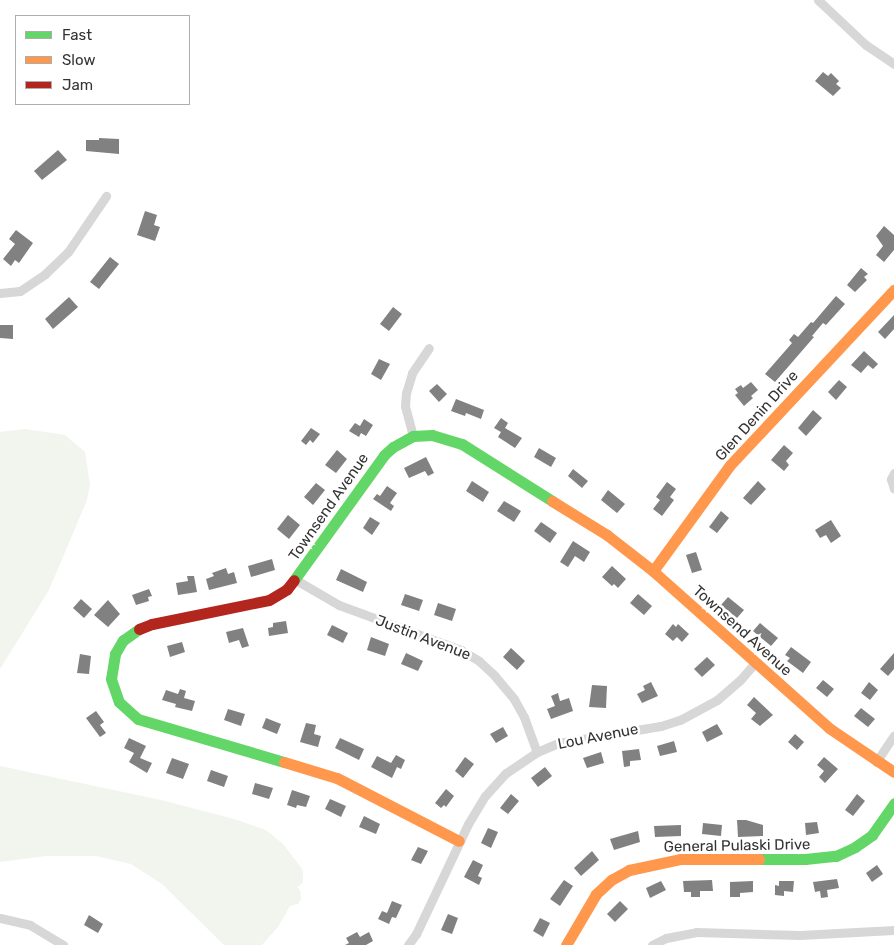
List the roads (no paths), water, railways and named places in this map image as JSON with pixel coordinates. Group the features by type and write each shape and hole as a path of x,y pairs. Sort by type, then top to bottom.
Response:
{"street":[{"path":"818,0 866,45 894,64"},
{"path":"0,293 20,291 45,274 68,252 106,196"},
{"name":"Glen Denin Drive","path":"653,571 730,465 894,290"},
{"path":"414,436 405,406 406,393 412,373 429,348"},
{"name":"Townsend Avenue","path":"459,841 337,778 146,722 131,714 119,702 112,687 111,670 114,654 129,634 152,624 269,600 287,589 296,580 384,455 393,447 414,436 442,437 474,450 607,534 653,571 823,723 876,762 894,772"},
{"path":"894,472 891,479 894,489"},
{"name":"Justin Avenue","path":"296,580 339,605 461,650 479,661 494,675 514,699 524,717 537,752"},
{"name":"Lou Avenue","path":"408,945 416,934 459,841 491,787 506,773 537,752 572,740 661,726 680,720 717,700 737,683 755,663"},
{"path":"876,762 894,735"},
{"name":"General Pulaski Drive","path":"566,945 596,894 611,880 629,870 649,864 680,859 805,859 836,856 855,848 872,835 894,803"},
{"path":"0,918 30,925 63,945"},
{"path":"652,945 666,938 696,932 800,935 894,930"}]}
